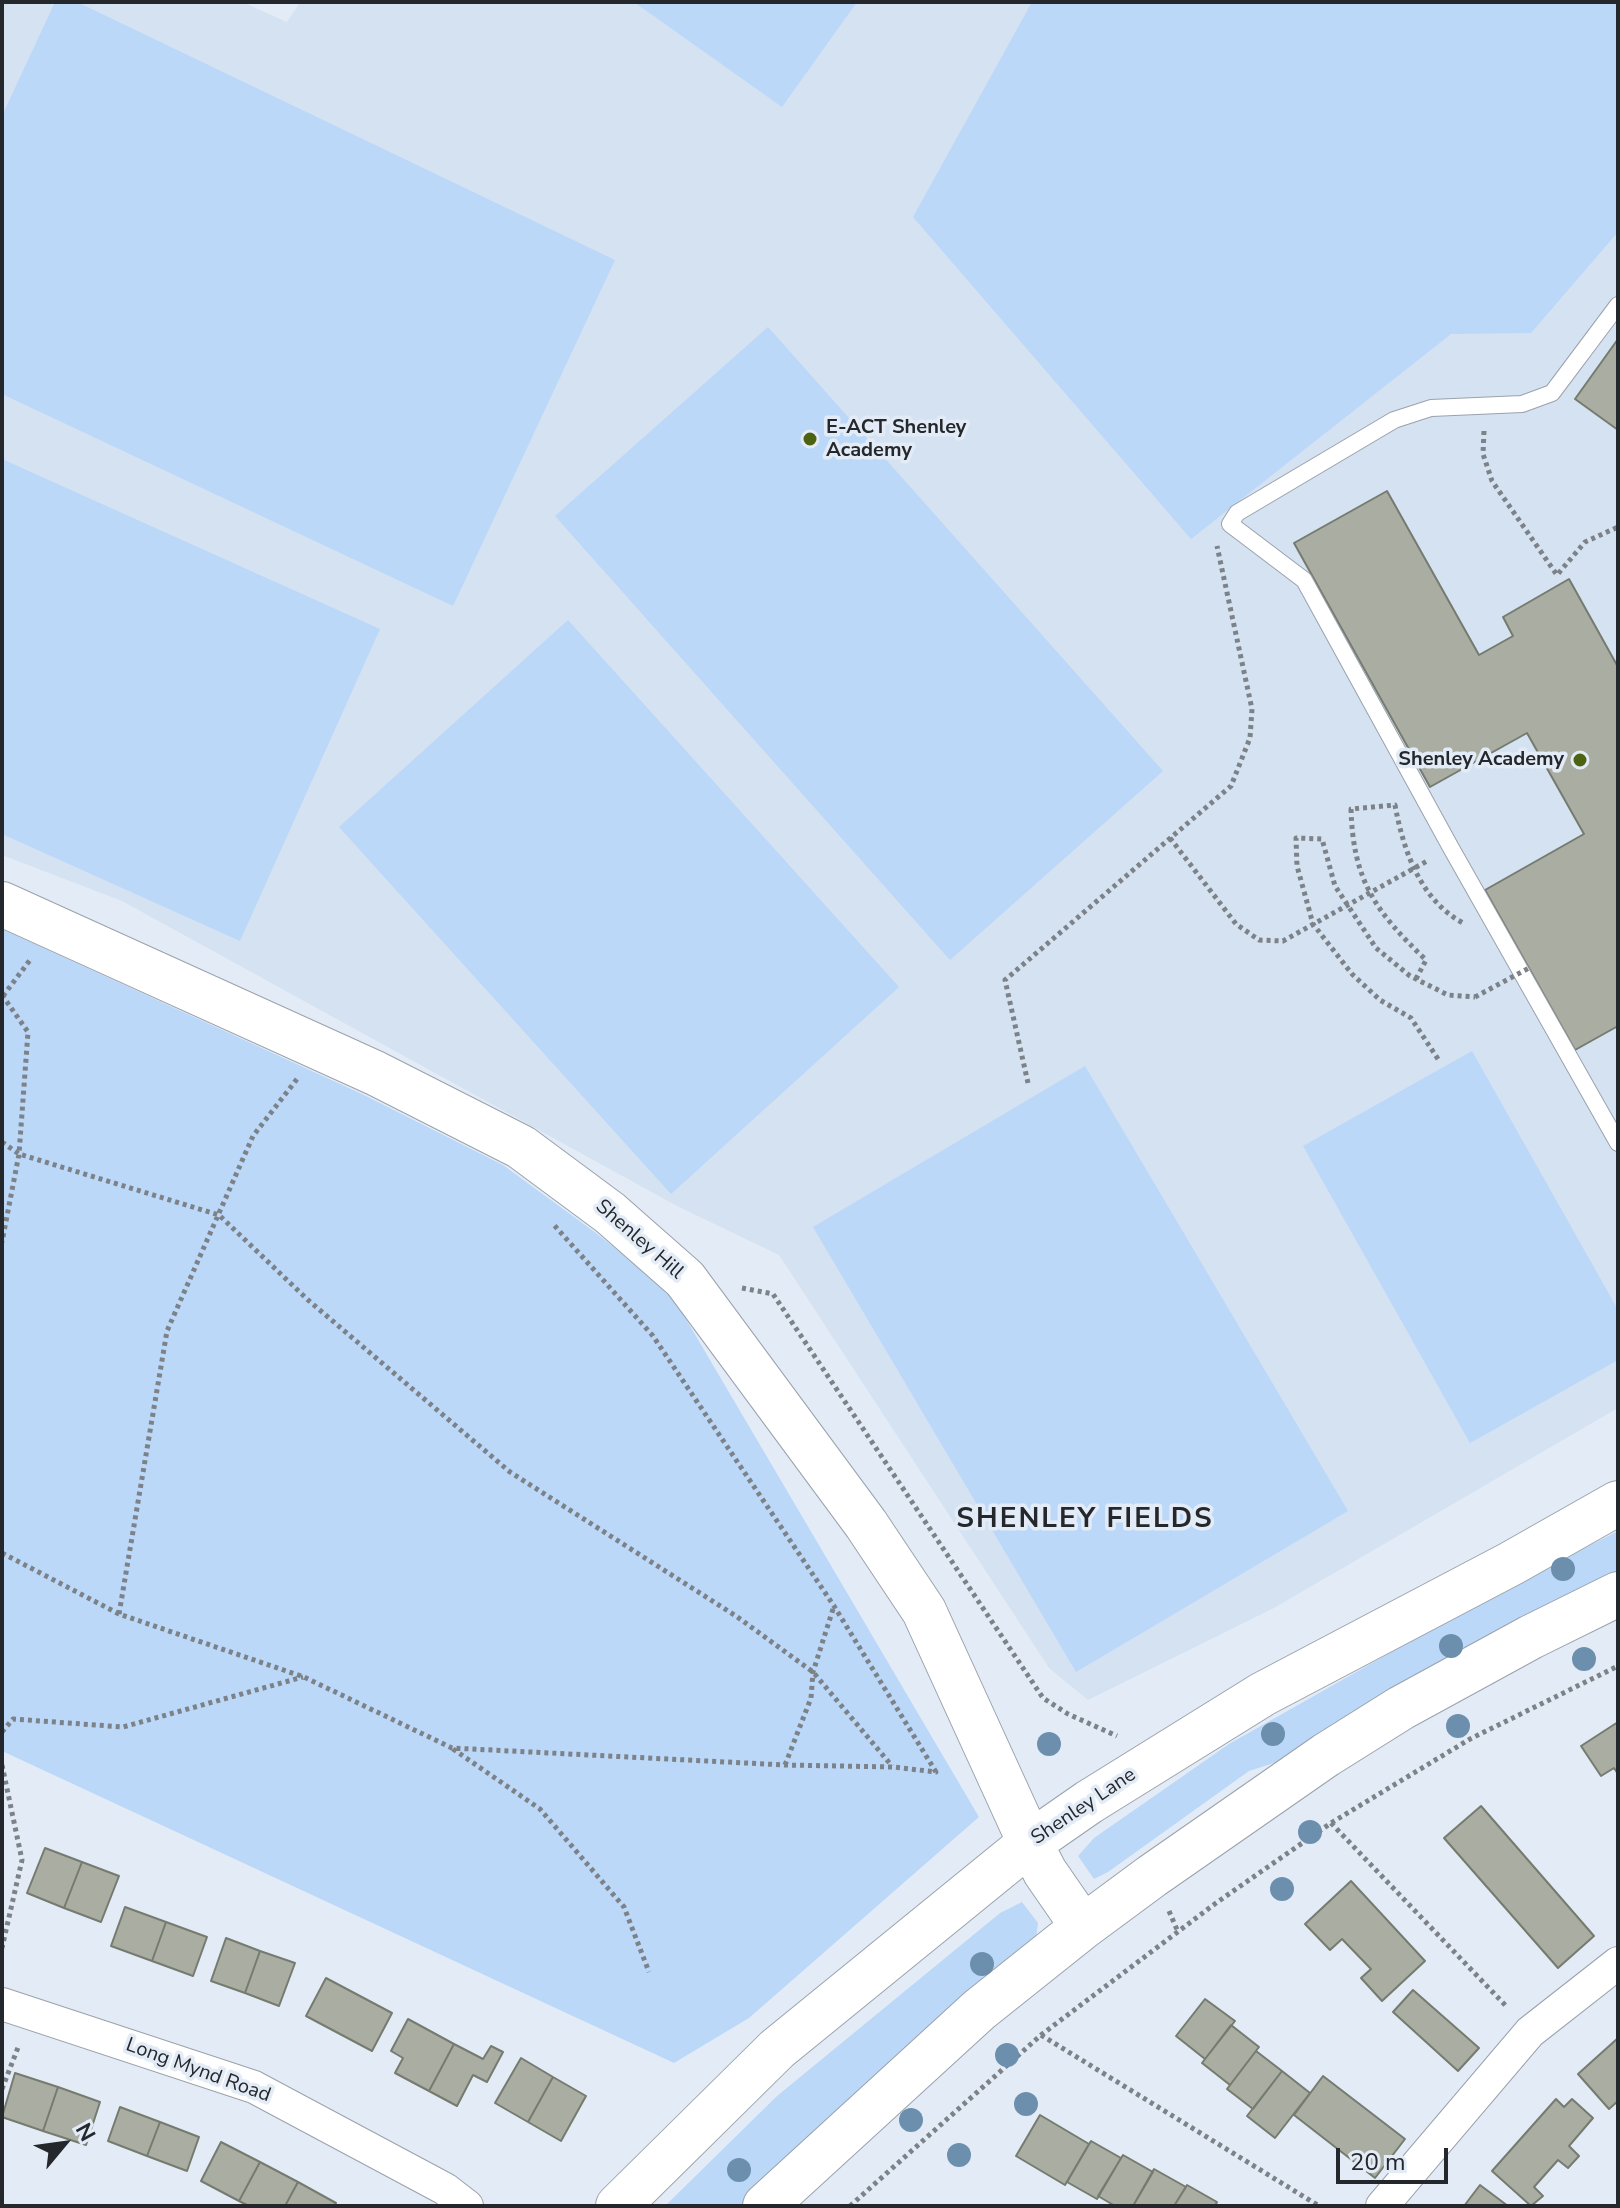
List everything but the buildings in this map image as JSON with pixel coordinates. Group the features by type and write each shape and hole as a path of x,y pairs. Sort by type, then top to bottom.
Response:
{"main road":[{"name":"Shenley Hill","path":"2,904 375,1073 521,1147 610,1213 685,1279 866,1524 924,1611 1030,1843 1045,1872 1083,1927"},
{"name":"Shenley Lane","path":"618,2206 777,2049 1030,1843 1089,1802 1263,1694 1512,1563 1618,1503"},
{"path":"765,2206 979,2010 1083,1927 1326,1755 1401,1708 1618,1594"}],"street":[{"path":"1382,2206 1530,2032 1618,1963"},
{"name":"Long Mynd Road","path":"16,2009 254,2087 450,2200"}],"lane":[{"path":"1618,305 1552,393 1522,404 1431,408 1394,420 1237,513 1230,524 1304,580 1618,1143"}],"path":[{"path":"1486,406 1483,454 1492,481 1557,575 1585,542 1618,527"},
{"path":"1028,1083 1005,980 1231,786 1250,738 1252,709 1216,548 1230,524"},
{"path":"1416,979 1426,960 1382,915 1369,893 1360,872 1351,831 1351,809 1395,805 1401,836 1414,868 1433,900 1449,916 1502,937"},
{"path":"1170,838 1236,924 1259,940 1283,941 1428,861"},
{"path":"1438,1059 1411,1018 1380,1000 1352,974 1313,924 1297,866 1296,838 1322,839 1335,886 1347,905 1376,948 1416,979 1448,995 1475,997 1529,968"},
{"path":"2,1242 19,1154 28,1032 2,996 33,956 18,955"},
{"path":"119,1614 167,1331 253,1136 302,1072"},
{"path":"2,1142 19,1154 219,1215 308,1300 510,1472 736,1616 813,1672 893,1767"},
{"path":"452,1748 785,1765 893,1767 936,1772 834,1606 653,1336 551,1222"},
{"path":"685,1279 773,1294 1043,1698 1068,1714 1127,1741"},
{"path":"2,1553 119,1614 304,1677 452,1748 540,1809 624,1907 649,1972"},
{"path":"785,1765 811,1698 813,1672 834,1606"},
{"path":"850,2206 1041,2035 1216,1903 1331,1823 1470,1739 1618,1666"},
{"path":"2,1732 13,1719 123,1727 304,1677"},
{"path":"2,1765 22,1860 2,1948"},
{"path":"1331,1823 1530,2032"},
{"path":"2,2089 16,2009"},
{"path":"1041,2035 1319,2206"}],"shaded area":[{"name":"E-ACT Shenley Academy","path":"2,2 242,2 287,22 300,2 1618,2 1618,1408 1274,1608 1088,1700 1049,1668 779,1255 677,1206 122,901 2,855"},
{"path":"55,2 77,2 615,260 453,606 2,394 2,116"},
{"path":"634,2 857,2 782,107"},
{"path":"1032,2 1618,2 1618,232 1531,333 1451,334 1191,539 913,217"},
{"path":"768,327 1163,771 950,960 555,516"},
{"path":"2,459 380,629 240,941 2,834"},
{"path":"568,620 899,987 671,1194 339,827"},
{"path":"2,929 362,1094 503,1165 670,1292 979,1817 749,2018 674,2063 2,1751"},
{"path":"1472,1051 1618,1310 1618,1360 1470,1443 1303,1146"},
{"path":"1085,1066 1348,1511 1076,1672 813,1227"},
{"path":"1618,1531 1618,1580 1308,1752 1249,1771 1108,1872 1094,1879 1078,1856 1094,1838 1229,1744 1487,1598"},
{"path":"1022,1902 1038,1923 1036,1938 747,2206 665,2206 777,2096 1000,1913"}],"place":[{"name":"E-ACT Shenley Academy","path":"810,439"},
{"name":"Shenley Academy","path":"1580,760"}],"district":[{"name":"SHENLEY FIELDS","path":"1085,1520"}]}
